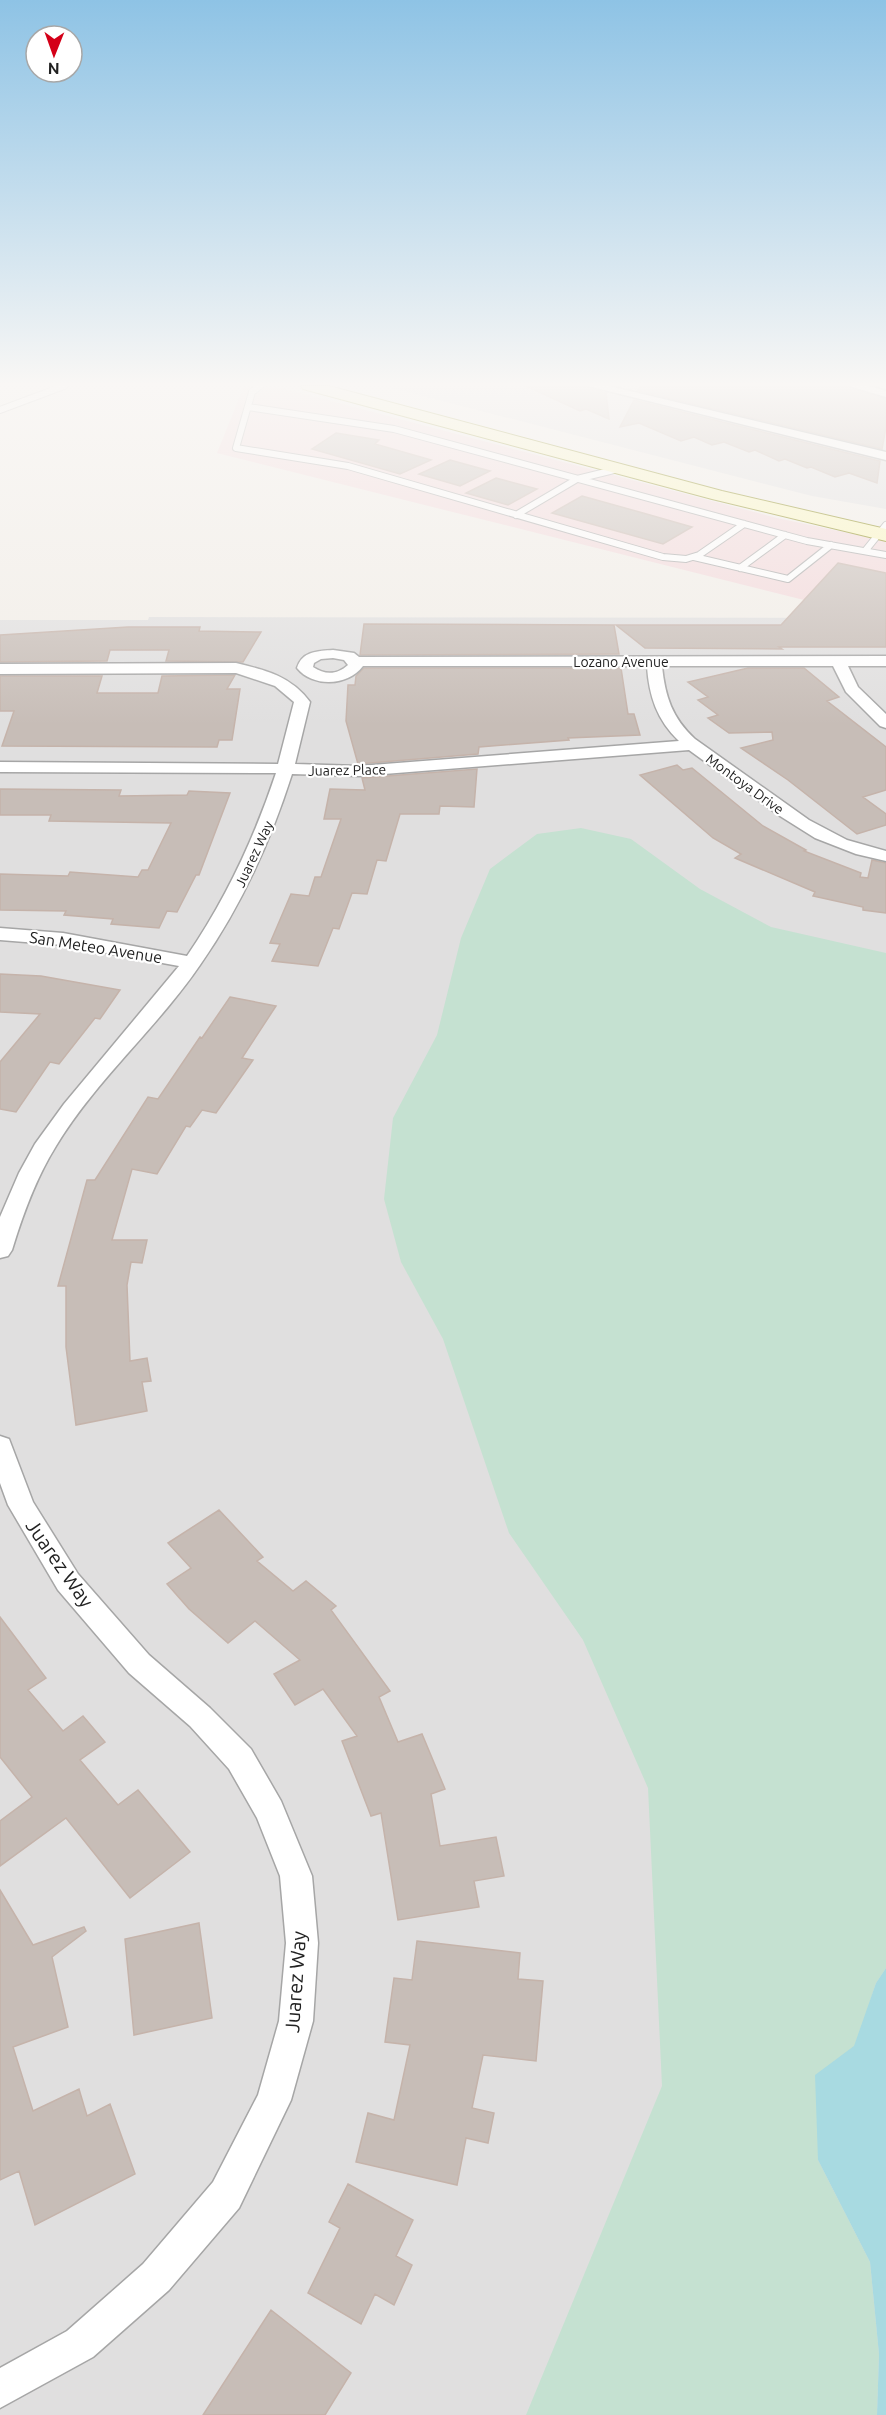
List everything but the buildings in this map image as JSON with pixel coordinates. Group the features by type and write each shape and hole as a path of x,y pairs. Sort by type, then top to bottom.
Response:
{"main road":[{"path":"752,499 884,528"},
{"path":"777,499 884,528"}],"street":[{"path":"838,661 851,689 886,723"},
{"name":"Lozano Avenue","path":"355,662 886,661"},
{"name":"Montoya Drive","path":"654,662 660,705 679,732 693,745 816,833 845,847 886,856"},
{"name":"Juarez Way","path":"0,669 236,668 276,679 292,687 302,702 277,801 255,855 231,902 192,963 145,1024 54,1131 11,1217 0,1250"},
{"name":"Juarez Place","path":"0,767 131,766 359,771 693,745"},
{"name":"San Meteo Avenue","path":"0,934 63,939 192,963"},
{"name":"Juarez Way","path":"0,1446 21,1505 68,1582 139,1664 200,1717 240,1759 270,1811 296,1876 302,1943 296,2021 274,2100 226,2195 156,2277 80,2344 0,2389"}],"lane":[{"path":"460,499 663,557 686,559 694,556 744,524"},
{"path":"516,515 544,499"},
{"path":"650,499 785,535 886,555"},
{"path":"865,551 884,528"},
{"path":"740,568 785,535"},
{"path":"694,556 788,579 831,545"}],"shaded area":[{"path":"399,499 703,499 777,518 886,541 886,608 820,604"},
{"path":"827,499 886,499 886,509"},
{"path":"149,617 886,618 886,2415 0,2415 0,620 148,620"}],"green space":[{"path":"581,828 631,839 700,889 771,927 886,953 886,1968 876,1983 818,2160 870,2262 879,2354 877,2415 526,2415 662,2086 648,1788 583,1640 509,1533 443,1339 401,1262 384,1199 393,1118 437,1035 461,938 490,869 537,834"}],"water":[{"path":"886,1968 886,2415 877,2415 879,2354 870,2262 818,2160 815,2075 854,2046 876,1983"}]}
